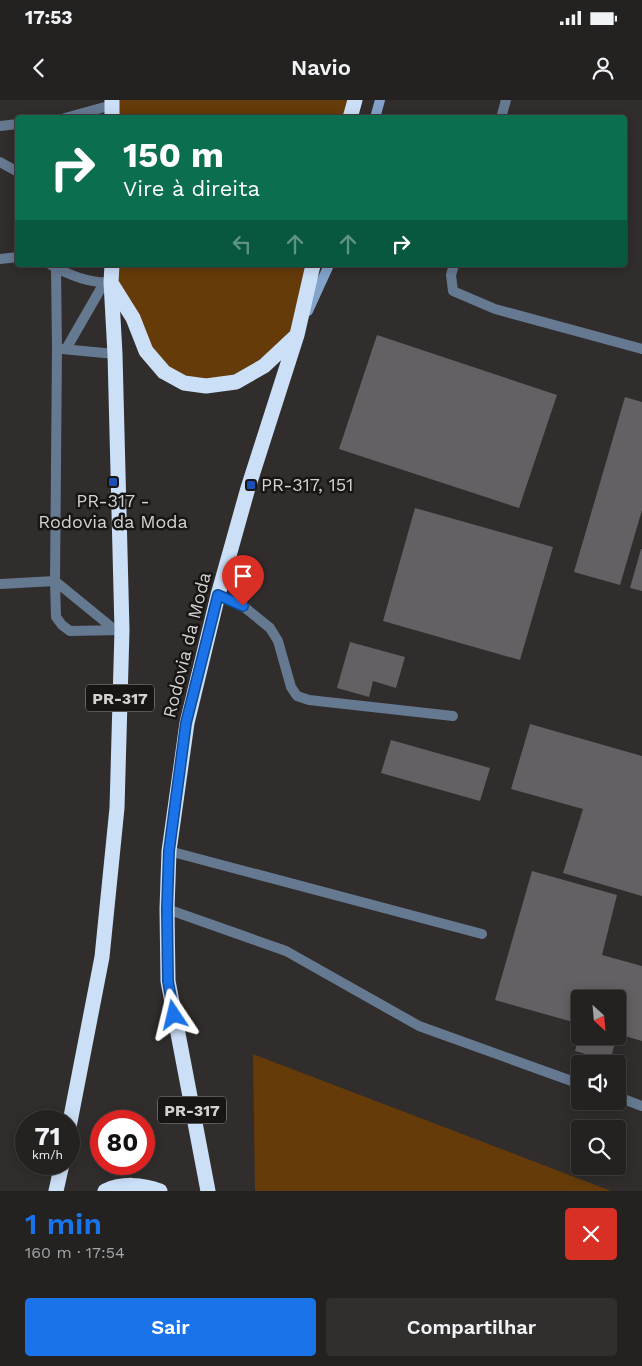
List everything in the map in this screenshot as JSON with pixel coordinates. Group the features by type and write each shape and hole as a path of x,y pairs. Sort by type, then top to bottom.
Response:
{"highway":[{"path":"351,115 355,100"},
{"name":"PR-317","path":"72,1110 102,957 117,808 119,630 115,354 108,283 112,267"},
{"name":"Rodovia da Moda","path":"208,1191 168,981 167,909 169,851 186,723 218,595 248,488 297,335 314,267"},
{"path":"108,283 133,318 146,352 164,372 184,383 206,386 236,382 264,366 297,335"},
{"path":"56,1191 60,1175"},
{"path":"105,1191 128,1185 146,1186 160,1191"}],"street":[{"path":"376,115 380,100"},
{"path":"502,115 506,100"},
{"path":"79,115 112,108"},
{"path":"0,126 15,124"},
{"path":"0,162 15,170"},
{"path":"0,259 15,257"},
{"path":"54,267 62,349 55,581 56,617 70,631 119,630"},
{"path":"56,267 74,276 108,283 62,349"},
{"path":"297,335 328,267"},
{"path":"453,267 451,274 453,291 495,309 642,349"},
{"path":"62,349 115,354"},
{"path":"0,584 55,581 119,630"},
{"path":"218,595 243,606 270,628 278,641 291,687 297,696 309,700 453,716"},
{"path":"169,851 482,934"},
{"path":"167,909 286,951 418,1026 571,1081"},
{"path":"626,1100 642,1106"}],"shaded area":[{"path":"112,100 355,100 351,115 112,115"},
{"path":"113,267 313,267 297,335 236,382 184,383 146,351"},
{"path":"253,1054 611,1191 255,1191"}],"building":[{"path":"377,335 557,395 519,508 339,449"},
{"path":"625,397 642,402 642,510 620,585 574,572"},
{"path":"415,508 553,547 520,660 383,621"},
{"path":"642,549 642,591 630,588"},
{"path":"350,642 405,657 396,688 373,681 369,697 337,688"},
{"path":"530,724 642,756 642,896 563,873 583,809 511,789"},
{"path":"391,740 490,768 480,801 381,773"},
{"path":"532,871 617,895 602,955 642,966 642,1041 626,1036 626,990 571,990 571,1021 495,1000"},
{"path":"577,1045 614,1045 612,1055 589,1055 575,1051"}],"place":[{"name":"PR-317 - Rodovia da Moda","path":"113,482"},
{"name":"PR-317, 151","path":"251,485"}],"route":[{"path":"174,1015 168,981 167,909 169,851 186,723 218,595 243,606"}]}
